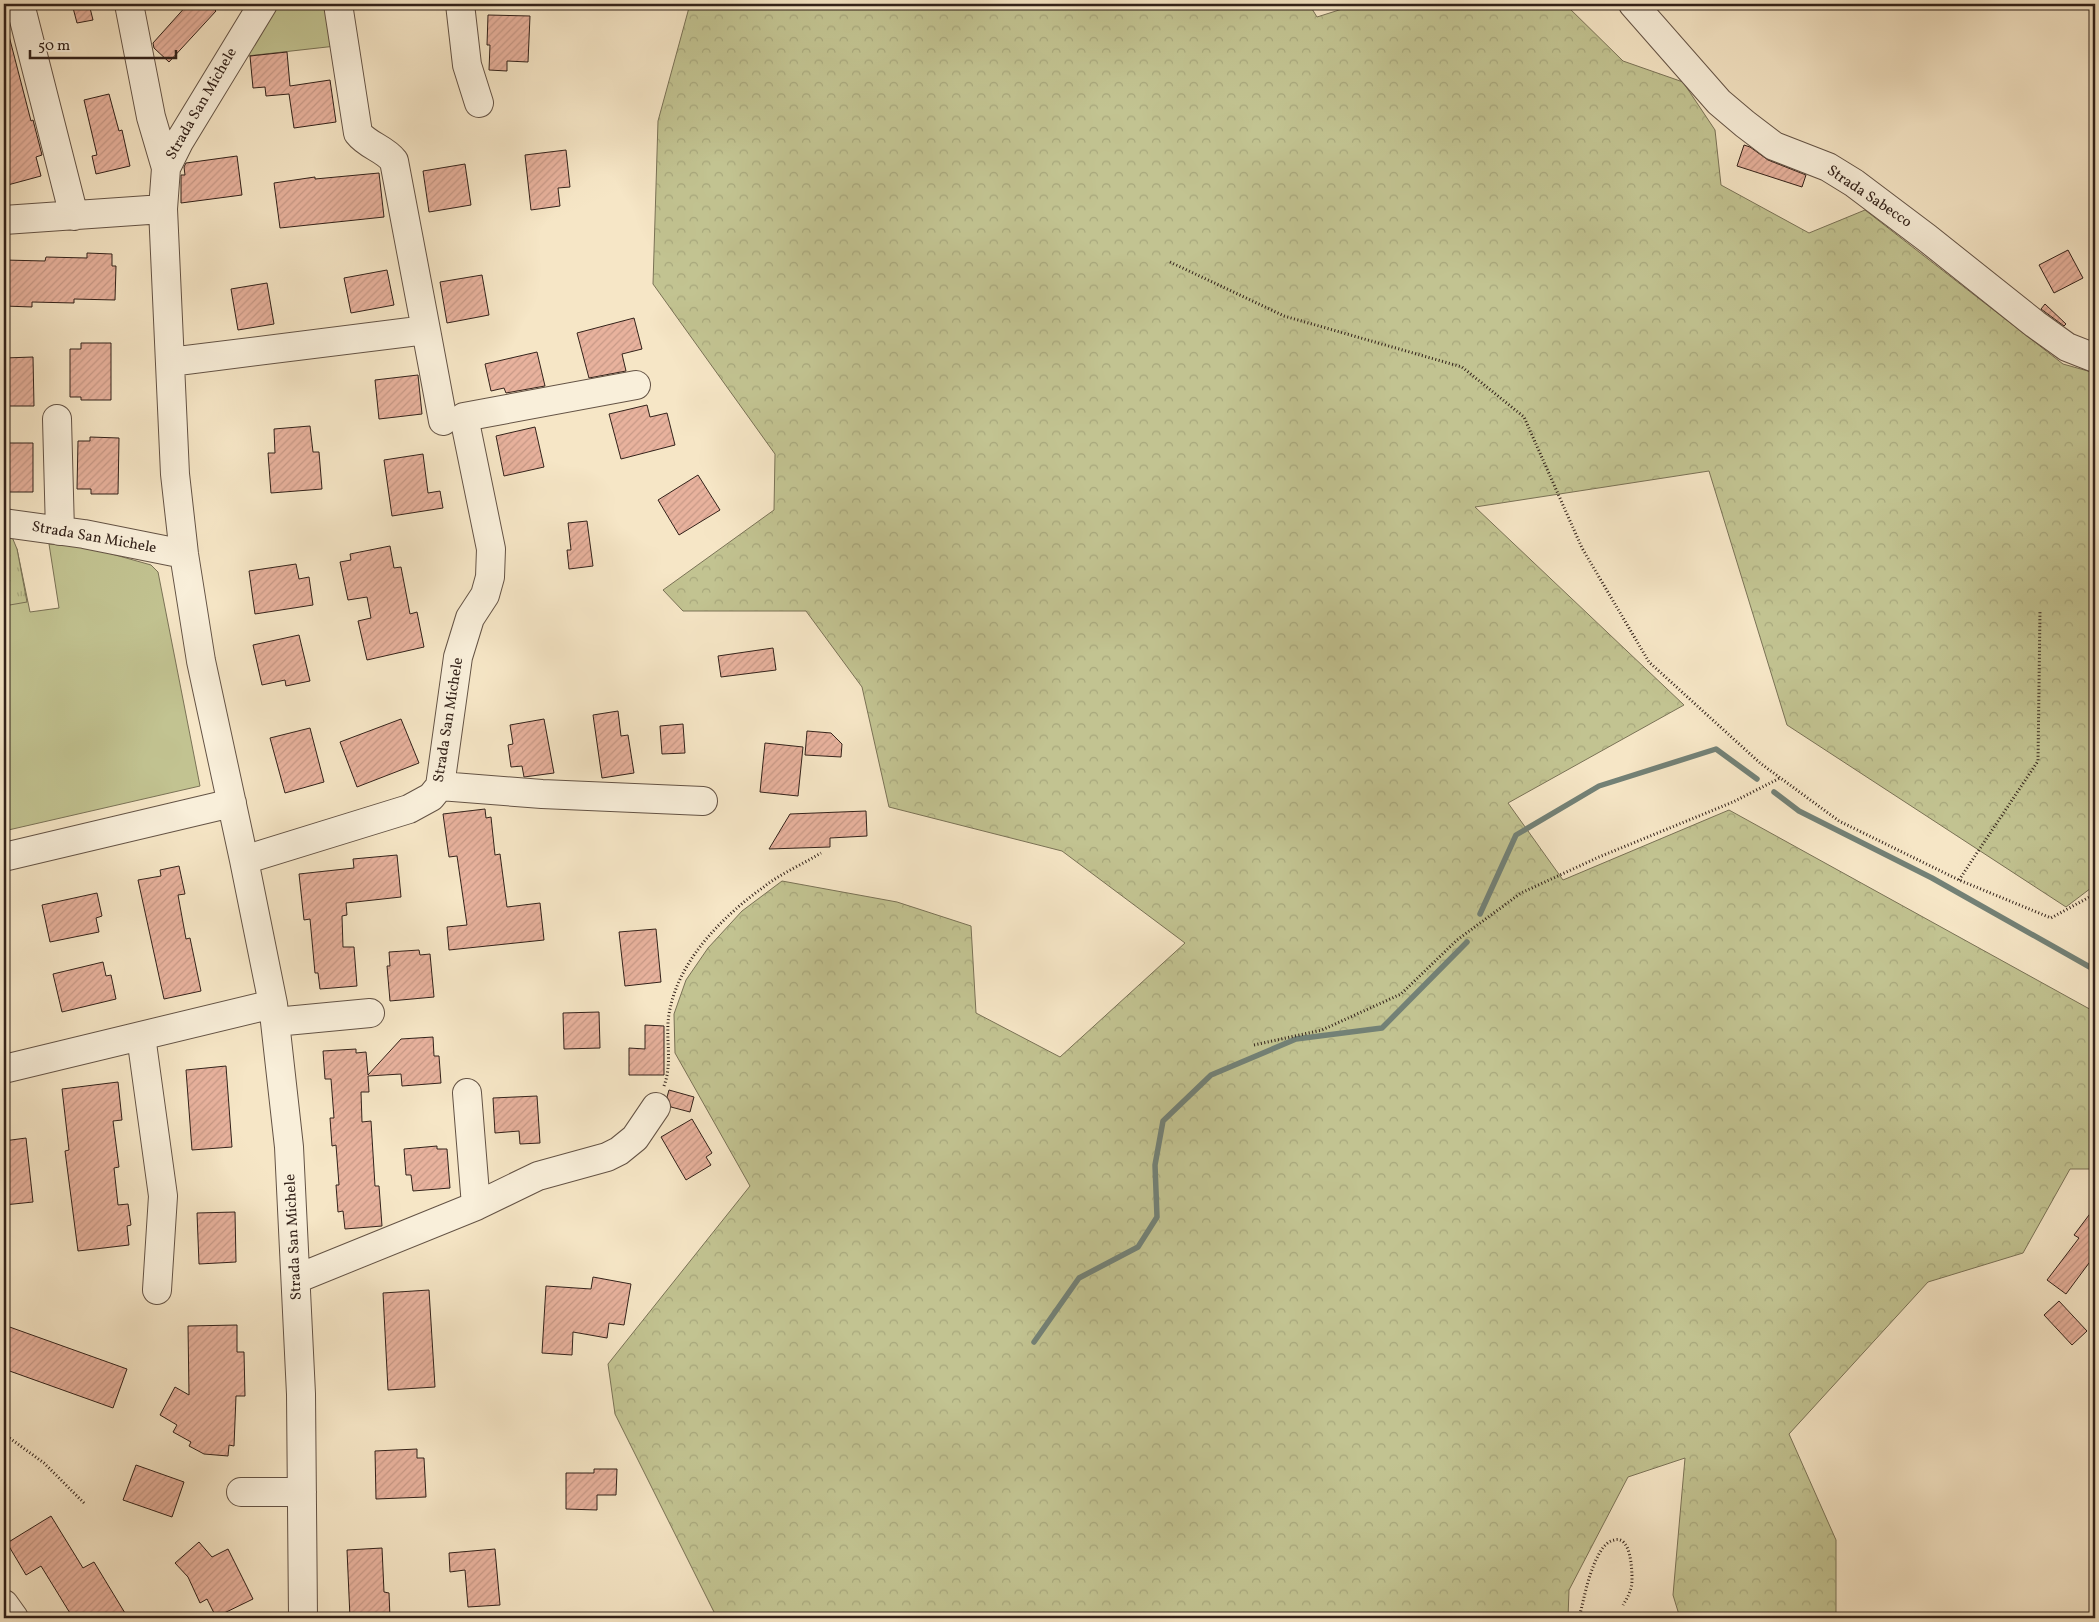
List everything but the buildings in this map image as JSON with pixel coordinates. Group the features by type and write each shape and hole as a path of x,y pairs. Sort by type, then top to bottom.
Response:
{"street":[{"path":"20,4 74,216"},
{"path":"129,4 151,116 166,168"},
{"name":"Strada San Michele","path":"263,4 179,142 166,168 163,209 175,474 184,554 201,661 244,860 274,1013 289,1148 301,1394 303,1618"},
{"path":"338,4 358,134 364,141 388,153 394,161 443,421"},
{"path":"460,4 467,65 478,103"},
{"name":"Strada Sabecco","path":"1633,4 1720,102 1745,124 1774,146 1828,167 1854,183 2035,324 2067,347 2095,358"},
{"path":"4,220 163,209"},
{"path":"170,362 426,330"},
{"name":"Strada San Michele","path":"244,860 409,809 430,797 440,786 458,657 470,618 485,595 490,576 491,550 464,417 636,385"},
{"path":"56,419 60,531"},
{"name":"Strada San Michele","path":"4,523 60,531 184,554"},
{"path":"440,786 542,794 704,801"},
{"path":"4,857 232,803"},
{"path":"4,1069 141,1036 274,1013 370,1013"},
{"path":"141,1036 163,1196 157,1290"},
{"path":"467,1094 476,1206"},
{"path":"296,1279 476,1206 538,1176 607,1157 620,1151 635,1138 656,1108"},
{"path":"241,1492 302,1492"},
{"path":"4,1604 14,1618"}],"path":[{"path":"1170,262 1284,316 1462,367 1524,417 1582,548 1649,662 1760,763 1838,821 1958,880 2051,918 2095,894"},
{"path":"1958,880 2038,761 2040,610"},
{"path":"1254,1045 1322,1030 1400,994 1457,940 1521,893 1598,857 1733,802 1780,778"},
{"path":"656,1108 666,1081 669,1064 669,1015 678,985 687,966 701,946 728,917 766,885 821,853"},
{"path":"4,1434 44,1463 85,1504"},
{"path":"1580,1618 1591,1575 1602,1548 1608,1542 1616,1539 1621,1539 1626,1543 1629,1552 1632,1581 1629,1595 1623,1604"}],"green space":[{"path":"279,4 328,4 336,46 247,56"},
{"path":"690,4 1309,4 1317,17 1358,4 1565,4 1623,61 1683,82 1715,130 1721,185 1809,233 1865,210 2063,364 2095,373 2095,885 2066,907 1787,725 1709,471 1475,507 1684,705 1508,803 1563,880 1729,810 2095,1012 2095,1169 2070,1169 2023,1253 1928,1282 1789,1434 1836,1540 1836,1618 1680,1618 1673,1595 1685,1458 1628,1477 1569,1590 1568,1618 1485,1618 1484,1614 1360,1618 717,1618 615,1414 608,1364 750,1186 675,1053 674,1014 686,980 708,948 742,911 782,881 897,902 971,926 976,1013 1060,1057 1185,943 1062,851 889,807 862,687 806,611 683,611 663,590 774,510 775,454 653,284 658,121"},
{"path":"4,531 17,549 30,612 59,608 49,544 80,545 151,565 158,572 200,786 4,831"},
{"path":"4,531 10,532 17,549 27,602 4,606"}],"waterway":[{"path":"1480,914 1516,835 1599,786 1716,749 1757,779"},
{"path":"1774,792 1799,811 1932,878 2095,970"},
{"path":"1034,1342 1079,1278 1138,1247 1157,1217 1155,1165 1163,1121 1211,1075 1296,1039 1382,1028 1467,942"}]}
